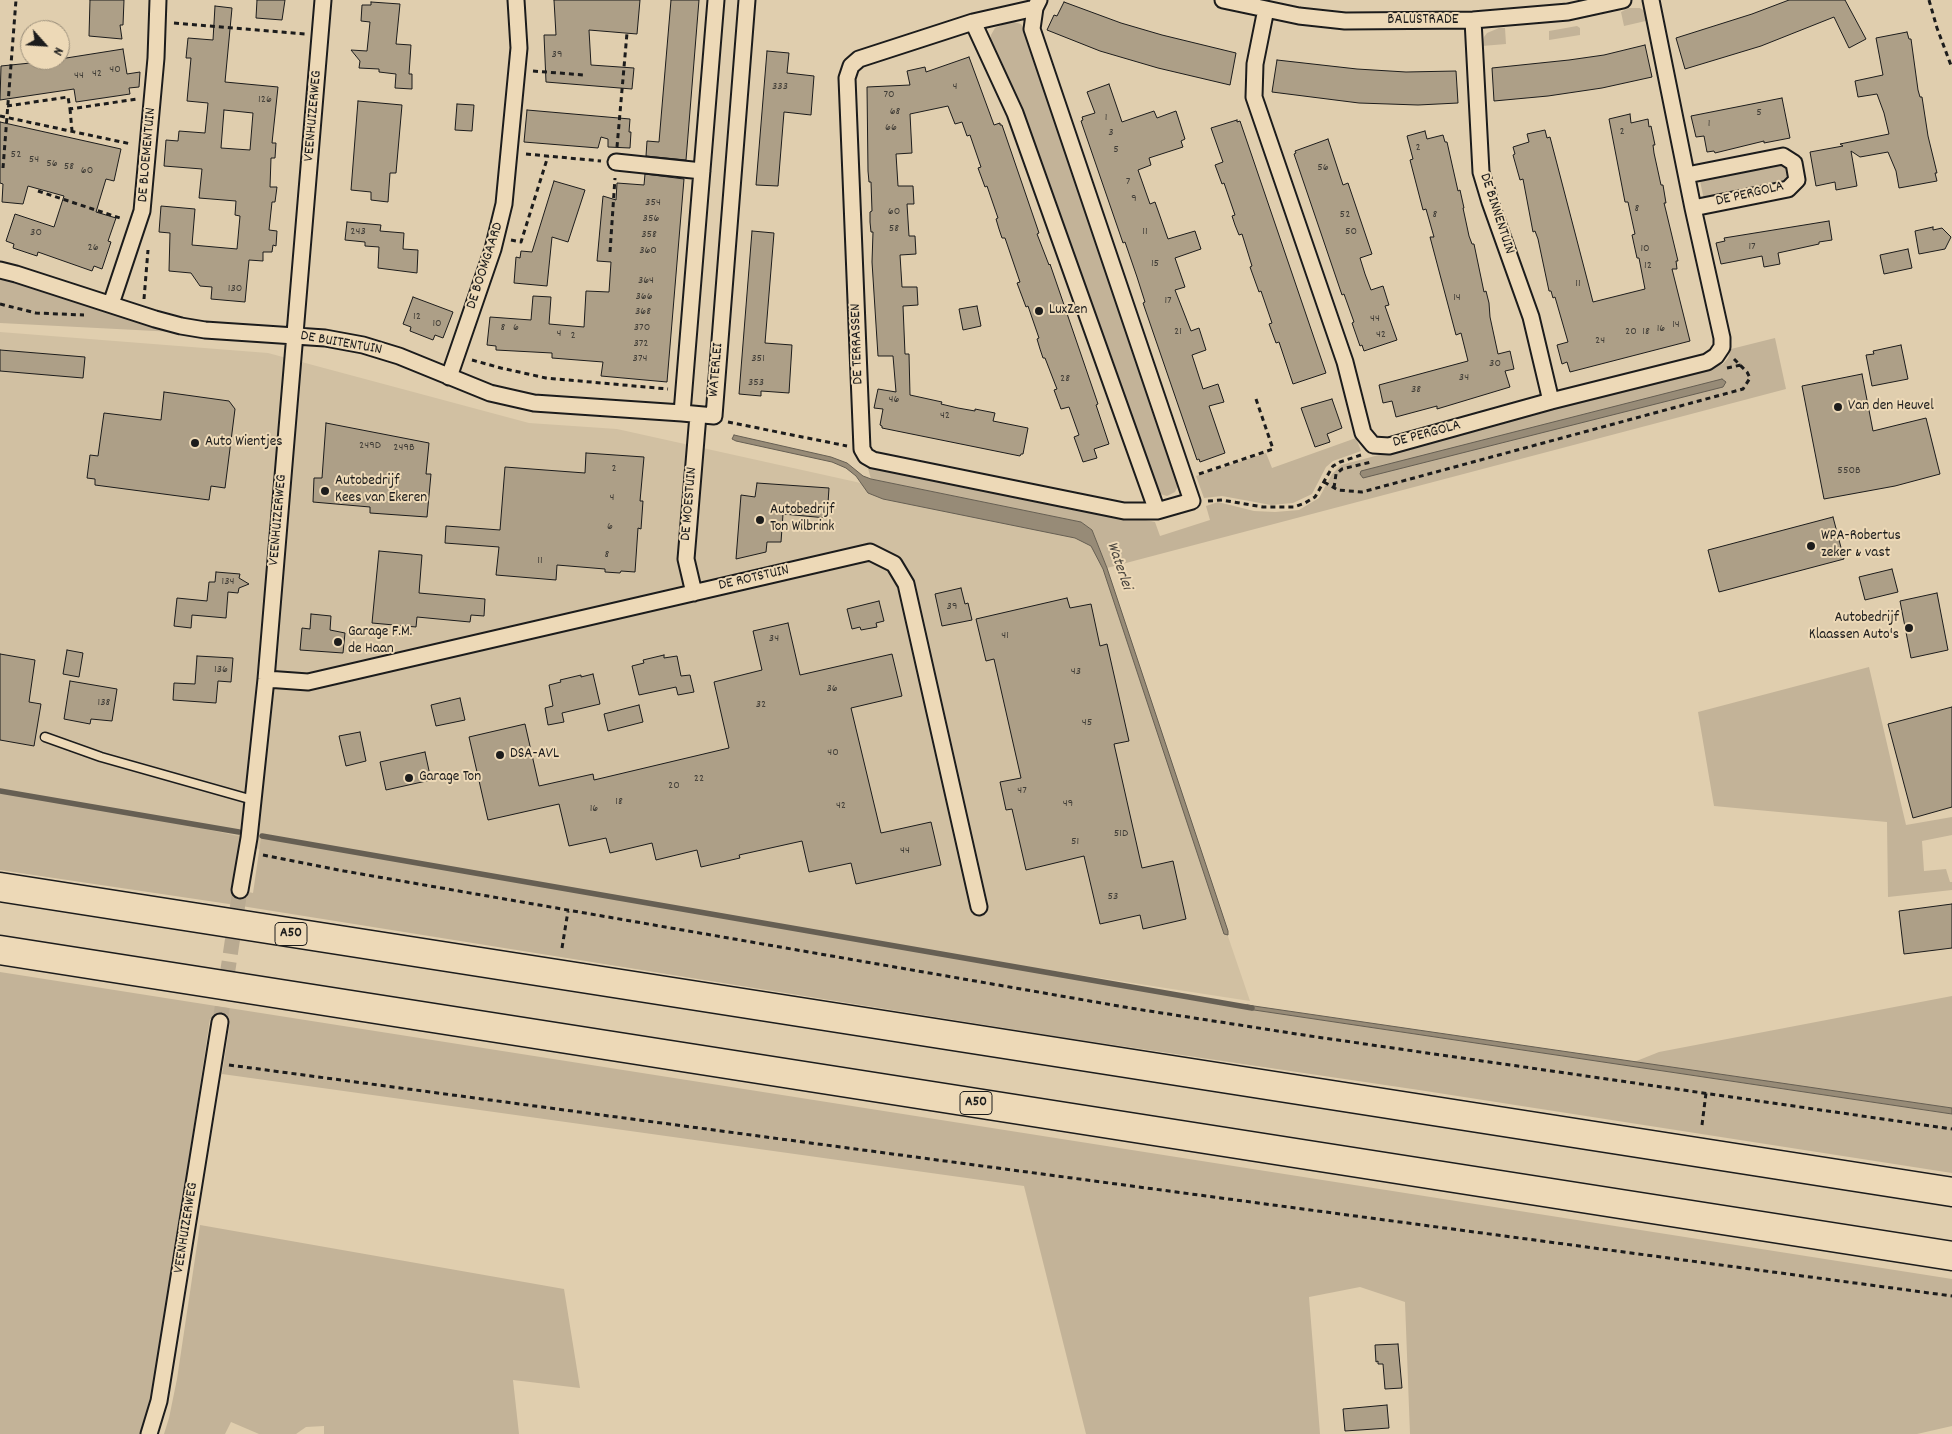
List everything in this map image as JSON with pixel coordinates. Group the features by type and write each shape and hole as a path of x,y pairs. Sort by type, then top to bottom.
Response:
{"highway":[{"name":"A50","path":"0,887 1952,1192"},
{"name":"A50","path":"0,950 1952,1256"}],"street":[{"name":"DE BLOEMENTUIN","path":"111,304 138,224 145,192 153,97 158,0"},
{"name":"VEENHUIZERWEG","path":"240,890 254,800 266,679 323,0"},
{"name":"DE BOOMGAARD","path":"449,377 497,238 504,204 519,48 516,0"},
{"name":"WATERLEI","path":"716,0 682,413 714,416 747,0"},
{"name":"BALUSTRADE","path":"1223,0 1299,16 1345,21 1473,20 1568,12 1623,0"},
{"path":"1651,0 1693,208 1722,338 1722,347 1719,351"},
{"name":"DE TERRASSEN","path":"862,449 847,78 851,66 859,59 973,22 1037,4 1032,29 1192,501"},
{"name":"DE PERGOLA","path":"1266,9 1255,64 1254,96 1345,362 1363,433 1373,445 1389,446 1551,401 1707,362 1716,356 1719,351"},
{"name":"DE BINNENTUIN","path":"1473,20 1481,172 1531,316 1551,401"},
{"path":"973,22 1015,113 1157,511"},
{"name":"DE PERGOLA","path":"1687,175 1782,156 1794,163 1797,180 1788,189 1693,208"},
{"path":"616,162 702,171"},
{"name":"DE BUITENTUIN","path":"0,270 181,326 205,330 325,338 374,348 399,356 490,393 534,403 682,413"},
{"name":"DE MOESTUIN","path":"694,593 686,559 698,415"},
{"path":"862,449 866,456 873,460 1124,511 1157,511 1192,501"},
{"name":"DE ROTSTUIN","path":"266,679 308,682 870,552 894,564 906,584 979,907"},
{"name":"VEENHUIZERWEG","path":"149,1434 159,1401 220,1022"}],"lane":[{"path":"45,737 100,757 254,800"}],"path":[{"path":"2,168 16,0"},
{"path":"1929,0 1952,68"},
{"path":"158,21 320,36"},
{"path":"610,252 627,33"},
{"path":"517,70 584,76"},
{"path":"8,106 68,97 72,131"},
{"path":"70,109 153,97"},
{"path":"0,116 149,148"},
{"path":"510,152 616,162"},
{"path":"497,238 521,242 548,156"},
{"path":"38,191 150,228 142,315"},
{"path":"0,304 36,313 68,315 99,314 111,304"},
{"path":"1324,482 1338,490 1362,492 1743,389 1750,378 1747,372 1733,358 1719,351"},
{"path":"457,355 501,368 546,378 684,390"},
{"path":"1184,479 1272,449 1256,399"},
{"path":"714,416 718,420 862,449"},
{"path":"1192,501 1222,500 1247,506 1286,508 1310,500 1318,494 1333,466 1363,455 1373,445"},
{"path":"247,851 344,871 568,911 1130,1008 1320,1038 1952,1129"},
{"path":"562,948 568,911"},
{"path":"213,1063 1952,1296"},
{"path":"1702,1126 1706,1093"}],"shaded area":[{"path":"1629,8 1640,8 1646,12 1650,20 1624,26 1621,12"},
{"path":"1010,21 1021,24 1025,30 1179,484 1175,492 1167,496 1157,493 990,42 995,28"},
{"path":"1577,26 1580,28 1580,35 1549,40 1549,31"},
{"path":"1499,28 1505,28 1506,44 1482,46 1487,33"},
{"path":"1783,163 1788,164 1791,179 1788,183 1704,200 1700,181"},
{"path":"0,277 109,311 107,312 175,332 0,323"},
{"path":"0,332 268,353 529,423 617,429 1091,534 1250,1001 0,809"},
{"path":"1775,338 1786,389 1107,568 1092,530 1081,522 871,479 866,461 1155,522 1160,536 1210,520 1206,506 1218,502 1254,511 1299,510 1319,498 1332,474 1341,465 1723,364 1728,358 1731,349"},
{"path":"1722,379 1726,382 1723,387 1363,478 1360,474 1361,471"},
{"path":"734,435 831,457 847,463 863,476 871,479 1081,522 1092,530 1107,568 1228,935 1224,934 1103,569 1091,546 1075,538 883,499 868,493 856,476 846,468 832,462 736,441 732,439"},
{"path":"1356,438 1361,451 1333,461 1326,467 1312,494 1293,503 1271,505 1222,496 1204,498 1196,476 1266,453 1272,468"},
{"path":"1869,667 1906,825 1952,817 1952,835 1922,841 1924,871 1946,869 1950,882 1952,882 1952,890 1888,897 1887,822 1714,806 1698,712"},
{"path":"0,793 169,821 242,837 231,888 253,893 261,838 1247,1005 1247,1009 1952,1114 1952,1173 1419,1090 1067,1038 229,904 0,870"},
{"path":"0,972 1952,1279 1952,1426 1917,1434 1410,1434 1405,1302 1360,1287 1309,1297 1320,1434 1086,1434 1024,1186 222,1074 230,1022 210,1019 152,1405 146,1425 141,1434 0,1434"},
{"path":"1952,996 1952,1108 1634,1062 1659,1052"},
{"path":"1247,1005 1952,1108 1952,1114 1247,1009"},
{"path":"200,1225 564,1289 580,1388 513,1380 519,1434 324,1434 324,1426 306,1427 296,1434 259,1434 231,1422 225,1434 164,1434 177,1379"}],"building":[{"path":"90,0 124,0 123,25 120,25 122,39 89,36"},
{"path":"257,0 285,0 282,20 256,18"},
{"path":"554,0 640,0 637,34 589,30 591,65 634,68 632,89 546,82 544,35 556,35"},
{"path":"671,0 699,0 686,160 646,156 647,141 659,142"},
{"path":"1789,0 1845,0 1866,39 1849,48 1834,17 1761,46 1685,69 1676,38"},
{"path":"371,2 400,4 396,44 411,45 409,74 412,74 412,89 395,88 396,74 379,72 379,69 359,68 360,61 351,50 367,51 370,22 361,21 362,5 371,5"},
{"path":"1064,2 1121,23 1236,53 1230,85 1158,68 1100,51 1047,30 1054,15 1057,16"},
{"path":"215,6 232,8 225,82 278,87 272,143 276,143 275,158 271,158 270,187 277,187 275,202 272,202 269,230 277,231 276,246 273,245 272,252 263,252 263,261 249,260 245,302 211,299 212,287 200,286 191,273 169,271 170,233 159,232 161,206 195,209 192,245 237,249 240,216 235,215 236,201 199,198 202,169 164,166 166,140 178,141 179,131 205,133 208,103 187,101 191,58 186,58 188,38 213,40","holes":["224,110 253,113 250,150 221,148"]},
{"path":"1907,32 1909,39 1911,39 1918,90 1920,97 1922,97 1937,181 1899,188 1896,171 1888,152 1860,157 1851,151 1857,186 1836,190 1835,182 1816,186 1810,152 1889,134 1877,94 1858,97 1855,81 1883,75 1876,38"},
{"path":"1645,45 1652,77 1602,88 1494,101 1492,68 1604,55"},
{"path":"123,49 127,74 140,72 139,87 129,88 130,94 76,102 74,89 0,100 1,66 20,64 20,70 70,70 70,57"},
{"path":"767,51 789,53 787,73 814,76 811,115 784,112 778,186 756,185"},
{"path":"969,57 994,125 1000,123 1002,125 1039,233 1037,234 1050,264 1098,404 1096,405 1109,444 1094,449 1097,458 1083,462 1074,437 1079,435 1069,407 1061,409 1054,390 1057,389 1045,358 1043,358 1037,339 1039,338 1028,306 1026,307 1017,283 1020,282 1005,238 1002,238 996,219 998,218 987,186 985,187 978,168 981,167 970,135 967,136 962,122 955,124 948,106 910,114 912,153 896,154 898,186 913,186 914,204 907,204 909,236 915,236 916,254 900,255 902,287 917,287 918,305 903,306 905,354 909,354 910,395 942,402 941,404 958,408 995,413 993,421 1028,428 1023,454 1020,456 882,428 880,425 883,409 874,408 878,389 896,392 893,356 878,356 872,262 873,232 871,232 870,222 870,212 872,211 871,182 869,182 868,171 867,87 910,85 907,71 925,67 926,72"},
{"path":"1277,60 1357,69 1406,72 1456,71 1458,103 1418,105 1359,103 1272,92"},
{"path":"1109,84 1122,122 1154,111 1157,118 1176,111 1185,139 1181,141 1183,147 1149,158 1151,165 1138,170 1150,204 1155,202 1168,239 1195,231 1201,249 1175,258 1185,287 1175,290 1191,331 1199,328 1206,350 1192,355 1203,389 1218,384 1224,402 1209,406 1225,453 1200,462 1199,459 1197,460 1143,303 1145,302 1137,277 1125,242 1123,243 1081,121 1083,120 1082,117 1095,113 1087,92"},
{"path":"1782,98 1790,138 1764,143 1764,141 1715,153 1714,151 1707,152 1704,136 1696,137 1691,116"},
{"path":"358,101 402,105 396,173 390,173 388,202 371,200 371,192 351,190"},
{"path":"457,104 474,105 472,131 455,130"},
{"path":"527,110 630,119 630,148 608,147 608,139 601,137 598,148 524,142"},
{"path":"1630,114 1631,123 1648,119 1649,127 1651,126 1655,145 1653,145 1654,153 1661,185 1663,185 1666,203 1664,203 1678,261 1676,261 1677,269 1672,269 1690,341 1570,372 1567,362 1562,364 1557,345 1568,342 1555,297 1553,298 1551,291 1549,291 1538,239 1535,231 1533,232 1523,179 1520,180 1513,155 1515,154 1513,147 1529,142 1527,134 1545,130 1547,138 1550,137 1593,302 1645,289 1632,235 1635,234 1628,202 1625,202 1609,119"},
{"path":"1237,120 1237,122 1240,121 1326,373 1293,384 1279,342 1276,343 1269,324 1272,323 1250,267 1252,266 1242,234 1239,235 1235,225 1232,216 1235,215 1224,183 1222,184 1215,165 1223,162 1211,128"},
{"path":"0,122 121,149 114,181 106,179 96,212 116,218 108,241 111,242 102,269 94,266 92,271 38,252 37,256 13,248 14,244 6,241 15,214 54,227 64,196 28,186 23,204 2,202 3,184 0,183"},
{"path":"1425,131 1427,139 1443,135 1445,142 1447,142 1458,191 1460,190 1469,236 1472,244 1474,244 1484,292 1486,291 1489,303 1498,354 1510,351 1514,369 1505,371 1510,387 1437,409 1437,406 1396,417 1392,401 1383,403 1379,385 1468,361 1461,333 1456,335 1430,237 1434,237 1426,209 1423,210 1410,160 1413,159 1407,136"},
{"path":"1328,139 1343,185 1348,183 1372,254 1360,258 1365,274 1371,290 1383,286 1389,305 1385,306 1397,340 1364,351 1362,345 1360,346 1352,323 1354,322 1344,294 1342,295 1294,154 1296,153 1295,151"},
{"path":"645,174 684,179 667,382 601,376 603,362 552,358 552,353 496,350 496,346 487,345 490,317 531,320 533,296 551,297 549,324 584,327 586,291 609,292 611,262 597,261 603,196 616,200 617,183 644,185"},
{"path":"554,181 585,190 568,242 552,237 547,286 514,283 516,257 520,258 521,251 532,252"},
{"path":"1829,221 1832,240 1778,253 1780,264 1764,267 1762,256 1721,264 1716,243 1725,241 1724,238"},
{"path":"347,222 381,225 380,231 404,233 403,249 418,250 417,273 378,268 379,247 365,246 365,242 345,240"},
{"path":"1933,227 1933,230 1942,228 1951,237 1945,249 1919,254 1915,231"},
{"path":"752,231 774,233 765,343 792,345 789,393 761,391 761,396 739,394"},
{"path":"1908,249 1912,268 1884,274 1880,255"},
{"path":"413,297 453,312 443,338 435,335 433,340 410,331 411,327 403,324"},
{"path":"977,306 981,326 963,330 959,309"},
{"path":"1901,345 1908,379 1872,386 1866,355 1874,354 1873,351"},
{"path":"0,350 85,357 83,378 0,371"},
{"path":"1862,374 1873,431 1926,418 1940,474 1895,486 1824,499 1802,386"},
{"path":"164,392 229,401 235,409 225,488 211,486 209,500 95,485 95,479 87,478 90,455 98,456 104,413 161,420"},
{"path":"1332,399 1342,428 1327,434 1330,442 1315,447 1301,408"},
{"path":"326,423 429,443 426,474 431,474 427,517 370,513 370,507 313,502 314,478 322,478"},
{"path":"586,453 644,457 640,501 643,501 641,529 638,528 635,572 605,572 605,569 557,565 556,580 496,575 499,547 445,543 446,526 500,530 505,467 585,473"},
{"path":"757,483 829,488 827,518 783,514 781,542 767,542 766,552 736,559 741,495 755,497"},
{"path":"1833,517 1844,559 1719,592 1708,550"},
{"path":"379,551 422,555 419,593 485,599 484,616 471,615 470,622 417,617 416,627 372,623"},
{"path":"1892,569 1898,592 1865,600 1859,577"},
{"path":"216,572 240,574 239,578 249,584 239,588 238,593 228,592 226,618 192,615 191,628 174,626 177,598 207,601 209,582 215,582"},
{"path":"961,588 965,604 968,603 972,620 942,626 935,594"},
{"path":"1937,593 1948,650 1911,658 1900,601"},
{"path":"1067,598 1070,608 1091,604 1100,646 1107,644 1129,741 1114,744 1142,868 1173,861 1186,919 1143,929 1140,915 1100,924 1084,856 1026,870 1012,809 1006,810 1000,782 1021,778 994,659 986,661 976,619"},
{"path":"879,601 884,621 876,623 877,627 861,630 860,627 852,629 847,609"},
{"path":"311,614 331,616 330,630 345,633 343,653 300,650 302,628 310,629"},
{"path":"788,623 800,675 892,654 902,696 851,708 881,833 931,822 941,865 856,884 851,863 809,872 802,841 739,855 740,858 701,867 697,850 656,860 652,843 610,853 606,838 569,846 559,804 488,820 469,737 525,724 539,786 593,774 594,780 729,748 714,682 762,670 753,631"},
{"path":"67,650 83,653 79,677 63,674"},
{"path":"0,654 35,660 29,702 41,704 34,746 0,740"},
{"path":"664,655 664,658 677,656 681,676 690,675 694,692 678,695 676,687 639,695 632,666 644,663 643,660"},
{"path":"197,656 233,658 231,682 218,681 216,703 173,700 174,683 195,684"},
{"path":"593,674 600,704 562,713 564,722 548,725 545,708 553,706 549,685 561,682 560,680"},
{"path":"70,681 117,689 112,721 91,719 90,724 64,719"},
{"path":"460,698 465,720 436,726 431,705"},
{"path":"639,705 643,722 608,731 604,714"},
{"path":"1952,707 1952,807 1913,818 1888,724"},
{"path":"360,732 366,761 346,766 339,736"},
{"path":"425,752 431,780 386,790 380,762"},
{"path":"1952,904 1952,948 1904,954 1899,911"},
{"path":"1398,1344 1402,1388 1385,1389 1383,1364 1378,1364 1378,1361 1376,1362 1375,1345"},
{"path":"1387,1405 1389,1428 1345,1431 1343,1409"}],"waterway":[{"path":"0,791 239,832"},
{"path":"262,836 1252,1008"}],"tunnel":[{"path":"220,1022 240,890"}],"place":[{"name":"LuxZen","path":"1039,311"},
{"name":"Van den Heuvel","path":"1838,407"},
{"name":"Auto Wientjes","path":"195,443"},
{"name":"Autobedrijf Kees van Ekeren","path":"325,491"},
{"name":"Autobedrijf Ton Wilbrink","path":"760,520"},
{"name":"WPA-Robertus zeker & vast","path":"1811,546"},
{"name":"Autobedrijf Klaassen Auto's","path":"1909,628"},
{"name":"Garage F.M. de Haan","path":"338,642"},
{"name":"DSA-AVL","path":"500,755"},
{"name":"Garage Ton","path":"409,778"}],"water label":[{"name":"Waterlei","path":"1118,566"}]}
